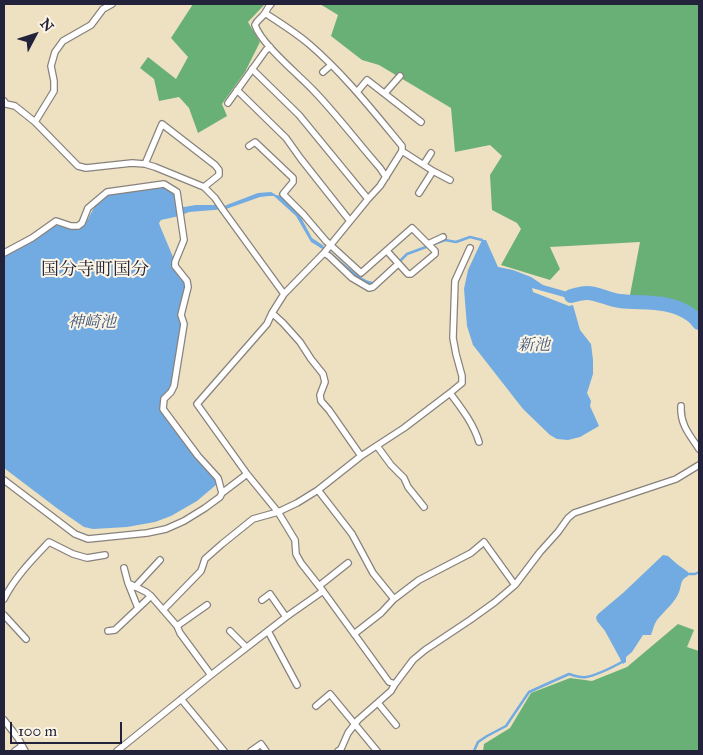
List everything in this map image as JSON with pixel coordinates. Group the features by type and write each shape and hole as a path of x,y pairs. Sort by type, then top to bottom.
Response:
{"street":[{"path":"34,122 54,91 51,66 55,52 63,41 91,25 103,9 112,4"},
{"path":"271,4 257,20 255,25 256,31 316,92 386,177"},
{"path":"265,13 309,44 331,65 357,92 402,146 402,151 392,170 380,186 284,294 267,324 197,404 247,474 278,512 295,540 296,554 301,563 389,682 395,684"},
{"path":"228,103 270,47"},
{"path":"323,72 331,65"},
{"path":"252,69 299,115 368,199"},
{"path":"385,93 400,76"},
{"path":"357,92 367,80 421,122"},
{"path":"237,90 286,138 350,221"},
{"path":"4,101 6,104 15,106 34,122 78,166 86,168 132,163 145,164 204,187 215,198 284,294"},
{"path":"145,164 162,124 219,170 220,175 204,187"},
{"path":"249,146 255,142 293,178 293,182 283,194 326,249 329,256 352,278 368,288 373,287 398,264"},
{"path":"402,151 450,180"},
{"path":"424,164 431,153"},
{"path":"419,193 433,171"},
{"path":"4,253 32,238 56,220 71,226 78,226 82,223 88,208 107,192 164,184 178,192 184,240 175,266 187,281 188,287 181,315 184,324 174,386 164,399 164,409 198,456 218,478 222,492"},
{"path":"326,249 361,273 412,228 435,251 435,254 412,274 408,274 386,251"},
{"path":"428,244 443,237"},
{"path":"163,610 201,571 205,559 253,520 278,512 318,490 361,456 404,428 462,383 453,338 455,281 470,248"},
{"path":"272,313 300,342 323,374 325,382 320,396 321,401 361,456"},
{"path":"450,393 468,416 479,442"},
{"path":"681,406 680,416 684,427 699,449"},
{"path":"377,446 391,465 404,478 408,488 424,507"},
{"path":"338,751 358,720 391,691 413,660 495,602 515,585 540,552 574,513 676,479 699,465"},
{"path":"4,480 75,534 88,539 147,533 166,529 205,508 220,496 222,492 247,474"},
{"path":"318,490 352,534 374,573 394,599"},
{"path":"4,599 22,572 49,542 73,554 87,558 105,555"},
{"path":"354,634 419,580 471,553 484,542 515,585"},
{"path":"135,586 160,560"},
{"path":"117,751 286,617 348,563"},
{"path":"124,568 138,608"},
{"path":"128,583 151,596 177,626 180,633 211,675"},
{"path":"262,600 270,594 286,617"},
{"path":"108,631 115,630 151,596"},
{"path":"177,626 207,605"},
{"path":"4,615 26,639"},
{"path":"230,631 246,647"},
{"path":"268,631 297,685"},
{"path":"316,706 330,694 376,751"},
{"path":"181,699 224,751"},
{"path":"378,703 396,725"},
{"path":"4,720 18,738 23,749 15,751"},
{"path":"251,751 261,744 266,751"}],"green space":[{"path":"193,4 265,4 248,22 260,42 245,72 222,104 227,116 198,133 189,108 179,97 159,101 154,79 140,68 148,57 176,79 188,57 171,38"},
{"path":"320,4 699,4 699,316 683,305 630,295 640,242 550,247 560,269 550,280 501,265 521,229 517,223 492,210 490,175 502,156 490,145 455,152 451,108 379,65 362,60 331,36 338,15"},
{"path":"678,624 694,630 687,647 699,651 699,751 483,751 484,744 510,728 531,693 570,678 592,681 627,667"}],"water":[{"name":"神崎池","path":"162,186 175,193 178,208 196,205 224,206 258,193 271,192 281,196 298,212 312,238 324,246 321,248 311,242 296,216 274,196 260,197 226,209 189,212 161,220 159,223 173,257 173,264 187,288 171,386 163,398 161,408 213,476 217,484 197,501 171,516 155,522 127,527 93,529 84,527 4,468 4,256 52,226 78,229 87,221 96,205 108,195"},
{"name":"新池","path":"482,240 486,240 498,267 513,270 531,277 543,285 571,293 571,299 532,288 533,292 569,306 573,305 580,330 591,344 593,374 587,393 591,401 590,406 599,426 580,437 568,440 557,439 550,435 523,409 473,345 467,326 464,289 468,270"},
{"path":"663,555 668,556 688,572 688,576 682,581 675,600 656,622 651,635 643,635 632,652 626,657 626,662 623,664 596,617"}],"waterway":[{"path":"399,262 407,254 445,240 456,242 470,237 482,240"},
{"path":"320,246 362,279 374,283"},
{"path":"571,296 590,293 620,301 665,304 683,310 699,323"},
{"path":"686,574 699,572"},
{"path":"474,751 478,742 506,726 529,692 569,674 578,677 595,675 622,662 622,659"}],"district":[{"name":"国分寺町国分","path":"95,271"}]}
